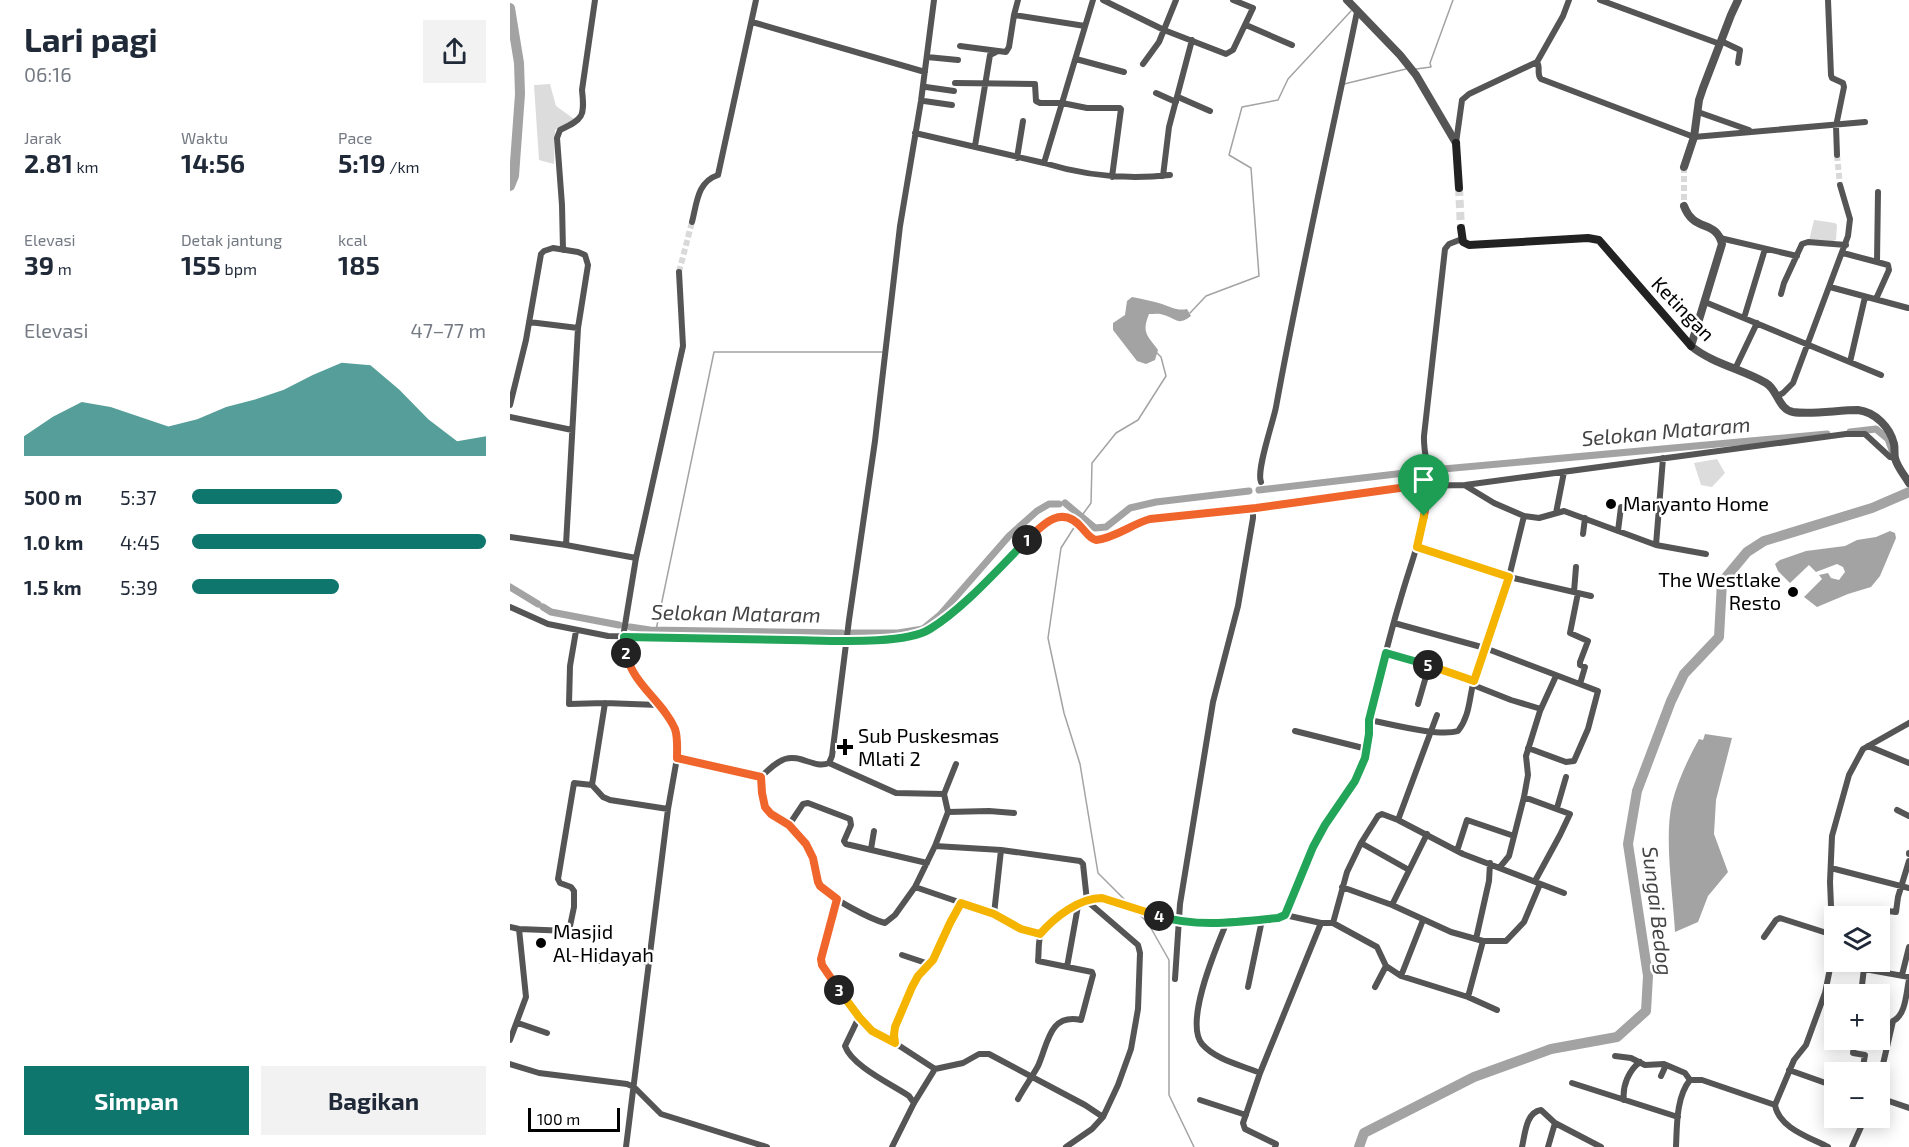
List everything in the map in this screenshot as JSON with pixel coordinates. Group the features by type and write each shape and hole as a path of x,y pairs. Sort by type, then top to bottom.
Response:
{"main road":[{"path":"1456,143 1459,188"},
{"path":"1461,228 1462,239"},
{"name":"Ketingan","path":"1462,239 1470,245 1588,238 1599,240 1691,346"}],"street":[{"path":"563,250 557,138 560,130 577,123 581,115 582,90 595,0"},
{"path":"692,222 700,189 708,180 718,175 756,0"},
{"path":"829,763 832,756 875,441 900,225 925,72 934,0"},
{"path":"960,46 1006,52 1018,0"},
{"path":"1044,163 1094,0"},
{"path":"1102,0 1164,30 1226,54 1233,50 1257,0"},
{"path":"1143,64 1159,42 1176,0"},
{"path":"1233,0 1253,8"},
{"path":"1347,0 1416,75 1456,143"},
{"path":"1456,143 1461,103 1466,96 1537,62 1546,49 1569,0"},
{"path":"1600,0 1740,50 1738,63"},
{"path":"1684,168 1694,137 1703,88 1738,0"},
{"path":"1828,0 1831,75 1832,78 1843,83 1844,87 1836,126 1837,155"},
{"path":"1261,482 1260,467 1272,427 1290,330 1357,12"},
{"path":"1014,15 1085,26"},
{"path":"752,22 925,72"},
{"path":"1246,25 1292,45"},
{"path":"1163,176 1169,127 1192,40"},
{"path":"975,146 990,55 996,52"},
{"path":"927,57 958,60"},
{"path":"1076,59 1124,72"},
{"path":"1537,62 1541,79 1694,137 1865,122"},
{"path":"955,82 1035,84 1038,102 1062,103 1087,108 1118,107 1121,109 1112,177"},
{"path":"926,87 954,91"},
{"path":"1156,93 1210,111"},
{"path":"924,101 952,105"},
{"path":"1698,112 1753,131"},
{"path":"1017,158 1023,121"},
{"path":"915,133 1044,163 1072,172 1112,177 1170,176"},
{"path":"1777,396 1793,383 1846,245 1850,219 1840,185"},
{"path":"1877,262 1878,192"},
{"path":"1684,206 1689,218 1715,230 1720,238 1721,249 1691,346"},
{"path":"1720,238 1797,256"},
{"path":"1285,915 1313,847 1355,781 1365,758 1369,720 1394,623 1417,547 1429,484 1424,436 1445,249 1449,244 1462,239"},
{"path":"1781,294 1804,242 1846,245"},
{"path":"510,405 529,322 541,254 553,248 582,254 587,258 588,265 578,328 566,545"},
{"path":"1744,318 1766,249"},
{"path":"1843,253 1888,265 1889,270 1876,299"},
{"path":"626,1147 668,809 677,758 675,729 637,679 628,659 624,634 636,558 683,346 679,272"},
{"path":"1830,287 1908,308"},
{"path":"1851,362 1866,297"},
{"path":"1706,302 1881,375"},
{"path":"529,322 578,328"},
{"path":"1735,369 1756,323"},
{"name":"Ketingan","path":"1691,346 1701,354 1765,382 1773,389 1782,406 1793,412 1865,411 1881,421 1889,430 1894,441 1896,460 1909,483"},
{"path":"510,417 572,430"},
{"path":"510,606 548,624 576,631 624,634 903,638 929,630 957,608 1044,523 1063,517 1074,520 1089,537 1096,540 1150,519 1253,508 1429,484 1465,485 1861,433 1896,460"},
{"path":"1656,545 1663,458"},
{"path":"1556,513 1564,472"},
{"path":"1465,485 1494,503 1524,516 1539,518 1564,511 1656,545 1706,554"},
{"path":"1618,531 1622,507"},
{"path":"1175,979 1180,904 1213,702 1238,606 1253,508"},
{"path":"1369,720 1431,731 1452,732 1460,729 1469,710 1473,683 1509,577 1524,516"},
{"path":"1583,534 1585,518"},
{"path":"511,535 636,558"},
{"path":"1417,547 1509,577 1591,596"},
{"path":"1576,567 1576,593 1570,633 1588,641 1580,662 1580,665 1585,667 1580,684"},
{"path":"1394,623 1485,648 1597,690 1588,729 1574,761 1566,762 1528,748"},
{"path":"576,631 570,666 569,704 658,705"},
{"path":"1386,653 1429,666 1511,700 1541,709"},
{"path":"1418,704 1429,666"},
{"path":"1500,867 1509,856 1524,797 1528,775 1526,760 1528,748 1541,709 1556,676"},
{"path":"592,785 605,703"},
{"path":"1398,820 1437,715"},
{"path":"1831,906 1832,836 1849,775 1863,749 1909,723"},
{"path":"1295,731 1367,748"},
{"path":"1868,746 1909,763"},
{"path":"677,758 761,777"},
{"path":"761,777 774,765 786,759 803,760 819,765 829,763 896,793 944,794"},
{"path":"761,777 765,807 771,814 789,825 811,851 820,886 837,899 885,923 895,915 915,887 935,846 948,812 944,794 956,764"},
{"path":"1557,808 1566,777"},
{"path":"510,927 569,931 574,907 574,891 571,887 560,883 558,879 574,783 592,785 603,797 610,800 668,809"},
{"path":"1342,887 1392,905 1450,932 1479,940 1507,941 1524,922 1538,883 1569,817 1568,812 1524,797"},
{"path":"789,825 802,804 808,803 850,819 851,825 845,843 927,863"},
{"path":"1897,810 1908,813"},
{"path":"948,812 1014,813"},
{"path":"1333,923 1347,872 1361,843 1378,816 1386,814 1457,851 1564,893"},
{"path":"1457,851 1467,820 1514,836"},
{"path":"871,849 874,831"},
{"path":"1392,905 1426,834"},
{"path":"1361,843 1409,870"},
{"path":"935,846 1001,850 1080,861 1083,864 1087,901 1138,945 1140,953 1138,1009 1131,1049 1118,1085 1092,1129 1066,1147"},
{"path":"994,914 1001,850"},
{"path":"1890,911 1896,912 1909,861"},
{"path":"1468,998 1489,881 1490,863"},
{"path":"1831,868 1909,888"},
{"path":"915,887 994,914 1021,929 1040,934"},
{"path":"1018,1099 1036,1069 1050,1033 1056,1024 1069,1018 1081,1020 1093,973 1038,961 1040,934 1068,910 1094,898 1102,898 1179,922 1226,924 1278,918 1285,915 1321,923 1333,923 1377,947 1386,966 1401,976 1497,1010"},
{"path":"837,899 821,959 822,965 859,1017 872,1031 935,1069 956,1066 979,1054 989,1054 1100,1115"},
{"path":"895,1043 895,1027 912,987 938,951 961,903"},
{"path":"1067,968 1078,906"},
{"path":"1764,937 1780,918 1824,932"},
{"path":"1248,987 1262,920"},
{"path":"1401,976 1423,920"},
{"path":"1284,1147 1276,1146 1245,1129 1243,1123 1260,1073 1321,923"},
{"path":"1226,924 1204,978 1197,1036 1212,1053 1260,1073"},
{"path":"510,1040 526,997 519,929"},
{"path":"1883,1062 1893,1021 1898,1019 1902,1012 1909,947"},
{"path":"902,955 929,964"},
{"path":"594,961 606,961 619,957 649,962"},
{"path":"1375,987 1386,966"},
{"path":"1828,1147 1788,1126 1779,1117 1775,1105 1794,1060 1806,1046 1825,993 1829,972"},
{"path":"1889,972 1907,977"},
{"path":"859,1017 847,1039 845,1046 848,1054 909,1096 914,1103"},
{"path":"518,1023 547,1033"},
{"path":"1853,1050 1853,1053 1865,1055 1864,1062"},
{"path":"1615,1056 1631,1058 1645,1065 1666,1065 1685,1073 1690,1080"},
{"path":"1624,1100 1626,1084 1632,1070 1640,1062"},
{"path":"510,1064 540,1073 619,1082 634,1087 661,1114 767,1147"},
{"path":"1661,1076 1666,1065"},
{"path":"892,1147 914,1103 935,1069"},
{"path":"1789,1070 1824,1082"},
{"path":"1690,1080 1701,1080 1775,1105"},
{"path":"1676,1147 1678,1117 1684,1090 1690,1080"},
{"path":"1572,1083 1678,1117"},
{"path":"1200,1100 1245,1115"},
{"path":"1890,1101 1909,1107"},
{"path":"1522,1147 1530,1116 1535,1111 1541,1110 1555,1123 1601,1147"},
{"path":"1548,1147 1555,1123"},
{"path":"1852,1147 1861,1128"}],"shaded area":[{"path":"550,84 556,106 574,119 555,130 554,164 539,160 534,85"},
{"path":"1814,220 1835,223 1837,225 1836,240 1826,243 1809,241"},
{"path":"1132,297 1177,309 1187,309 1191,316 1178,321 1162,314 1149,314 1146,330 1158,350 1155,360 1146,364 1137,361 1113,330 1113,323 1125,315 1127,301"},
{"path":"1717,459 1725,473 1712,487 1701,485 1694,463"},
{"path":"1890,531 1895,533 1896,538 1880,576 1871,587 1817,607 1804,597 1822,579 1819,575 1828,573 1831,578 1839,580 1845,572 1843,567 1837,564 1816,572 1809,565 1790,583 1778,571 1775,564 1806,551 1845,546 1857,540 1876,537"},
{"path":"1705,734 1732,738 1716,800 1714,834 1728,872 1708,896 1698,922 1675,932 1669,849 1672,803 1684,770 1699,739 1703,740"}],"waterway":[{"path":"1416,69 1431,67 1430,63 1453,0"},
{"path":"510,8 519,63 520,94 514,176 510,186"},
{"path":"1190,313 1206,296 1259,276 1251,168 1229,155 1242,107 1278,100 1288,79 1351,11"},
{"path":"1344,84 1406,69"},
{"path":"656,630 714,352 882,352"},
{"path":"1083,514 1091,503 1092,463 1116,433 1138,420 1166,376 1161,357 1156,352"},
{"name":"Selokan Mataram","path":"1850,432 1876,429 1888,439 1892,450"},
{"name":"Selokan Mataram","path":"1432,470 1827,434"},
{"name":"Selokan Mataram","path":"1259,490 1422,471"},
{"name":"Selokan Mataram","path":"1065,503 1095,528 1106,527 1130,508 1156,502 1249,491"},
{"name":"Sungai Bedog","path":"1359,1147 1364,1133 1474,1077 1551,1049 1617,1037 1646,1011 1648,976 1628,844 1637,791 1671,701 1684,674 1719,637 1722,582 1747,552 1764,541 1872,508 1909,492"},
{"name":"Selokan Mataram","path":"852,633 898,633 923,629 940,615 1009,536 1037,511 1049,504 1059,504"},
{"path":"1075,526 1061,548 1048,638 1064,713 1080,764 1098,873 1128,903"},
{"name":"Selokan Mataram","path":"510,587 538,604"},
{"name":"Selokan Mataram","path":"543,607 551,612 619,625"},
{"name":"Selokan Mataram","path":"630,627 650,630 842,633"},
{"path":"1136,911 1148,923 1169,960 1169,1095 1194,1147"}],"tunnel":[{"path":"1837,155 1840,185"},
{"path":"1684,167 1684,206"},
{"path":"1459,188 1461,228"},
{"path":"679,272 692,222"}],"place":[{"name":"Maryanto Home","path":"1611,504"},
{"name":"The Westlake Resto","path":"1793,592"},
{"name":"Sub Puskesmas Mlati 2","path":"845,747"},
{"name":"Masjid Al-Hidayah","path":"541,943"}],"route":[{"path":"1429,486 1424,516 1417,547 1509,577 1474,681 1386,653 1369,720 1365,758 1355,781 1313,847 1285,915 1281,918 1226,924 1179,922 1102,898 1094,898 1068,910 1040,934 1021,929 994,914 961,903 933,960 918,976 912,987 895,1027 895,1043 872,1031 859,1017 822,965 821,959 837,899 820,886 811,851 789,825 771,814 765,807 761,777 677,758 675,729 637,679 628,659 624,637 886,640 916,635 929,630 957,608 1044,523 1063,517 1074,520 1089,537 1096,540 1150,519 1429,486"}]}
